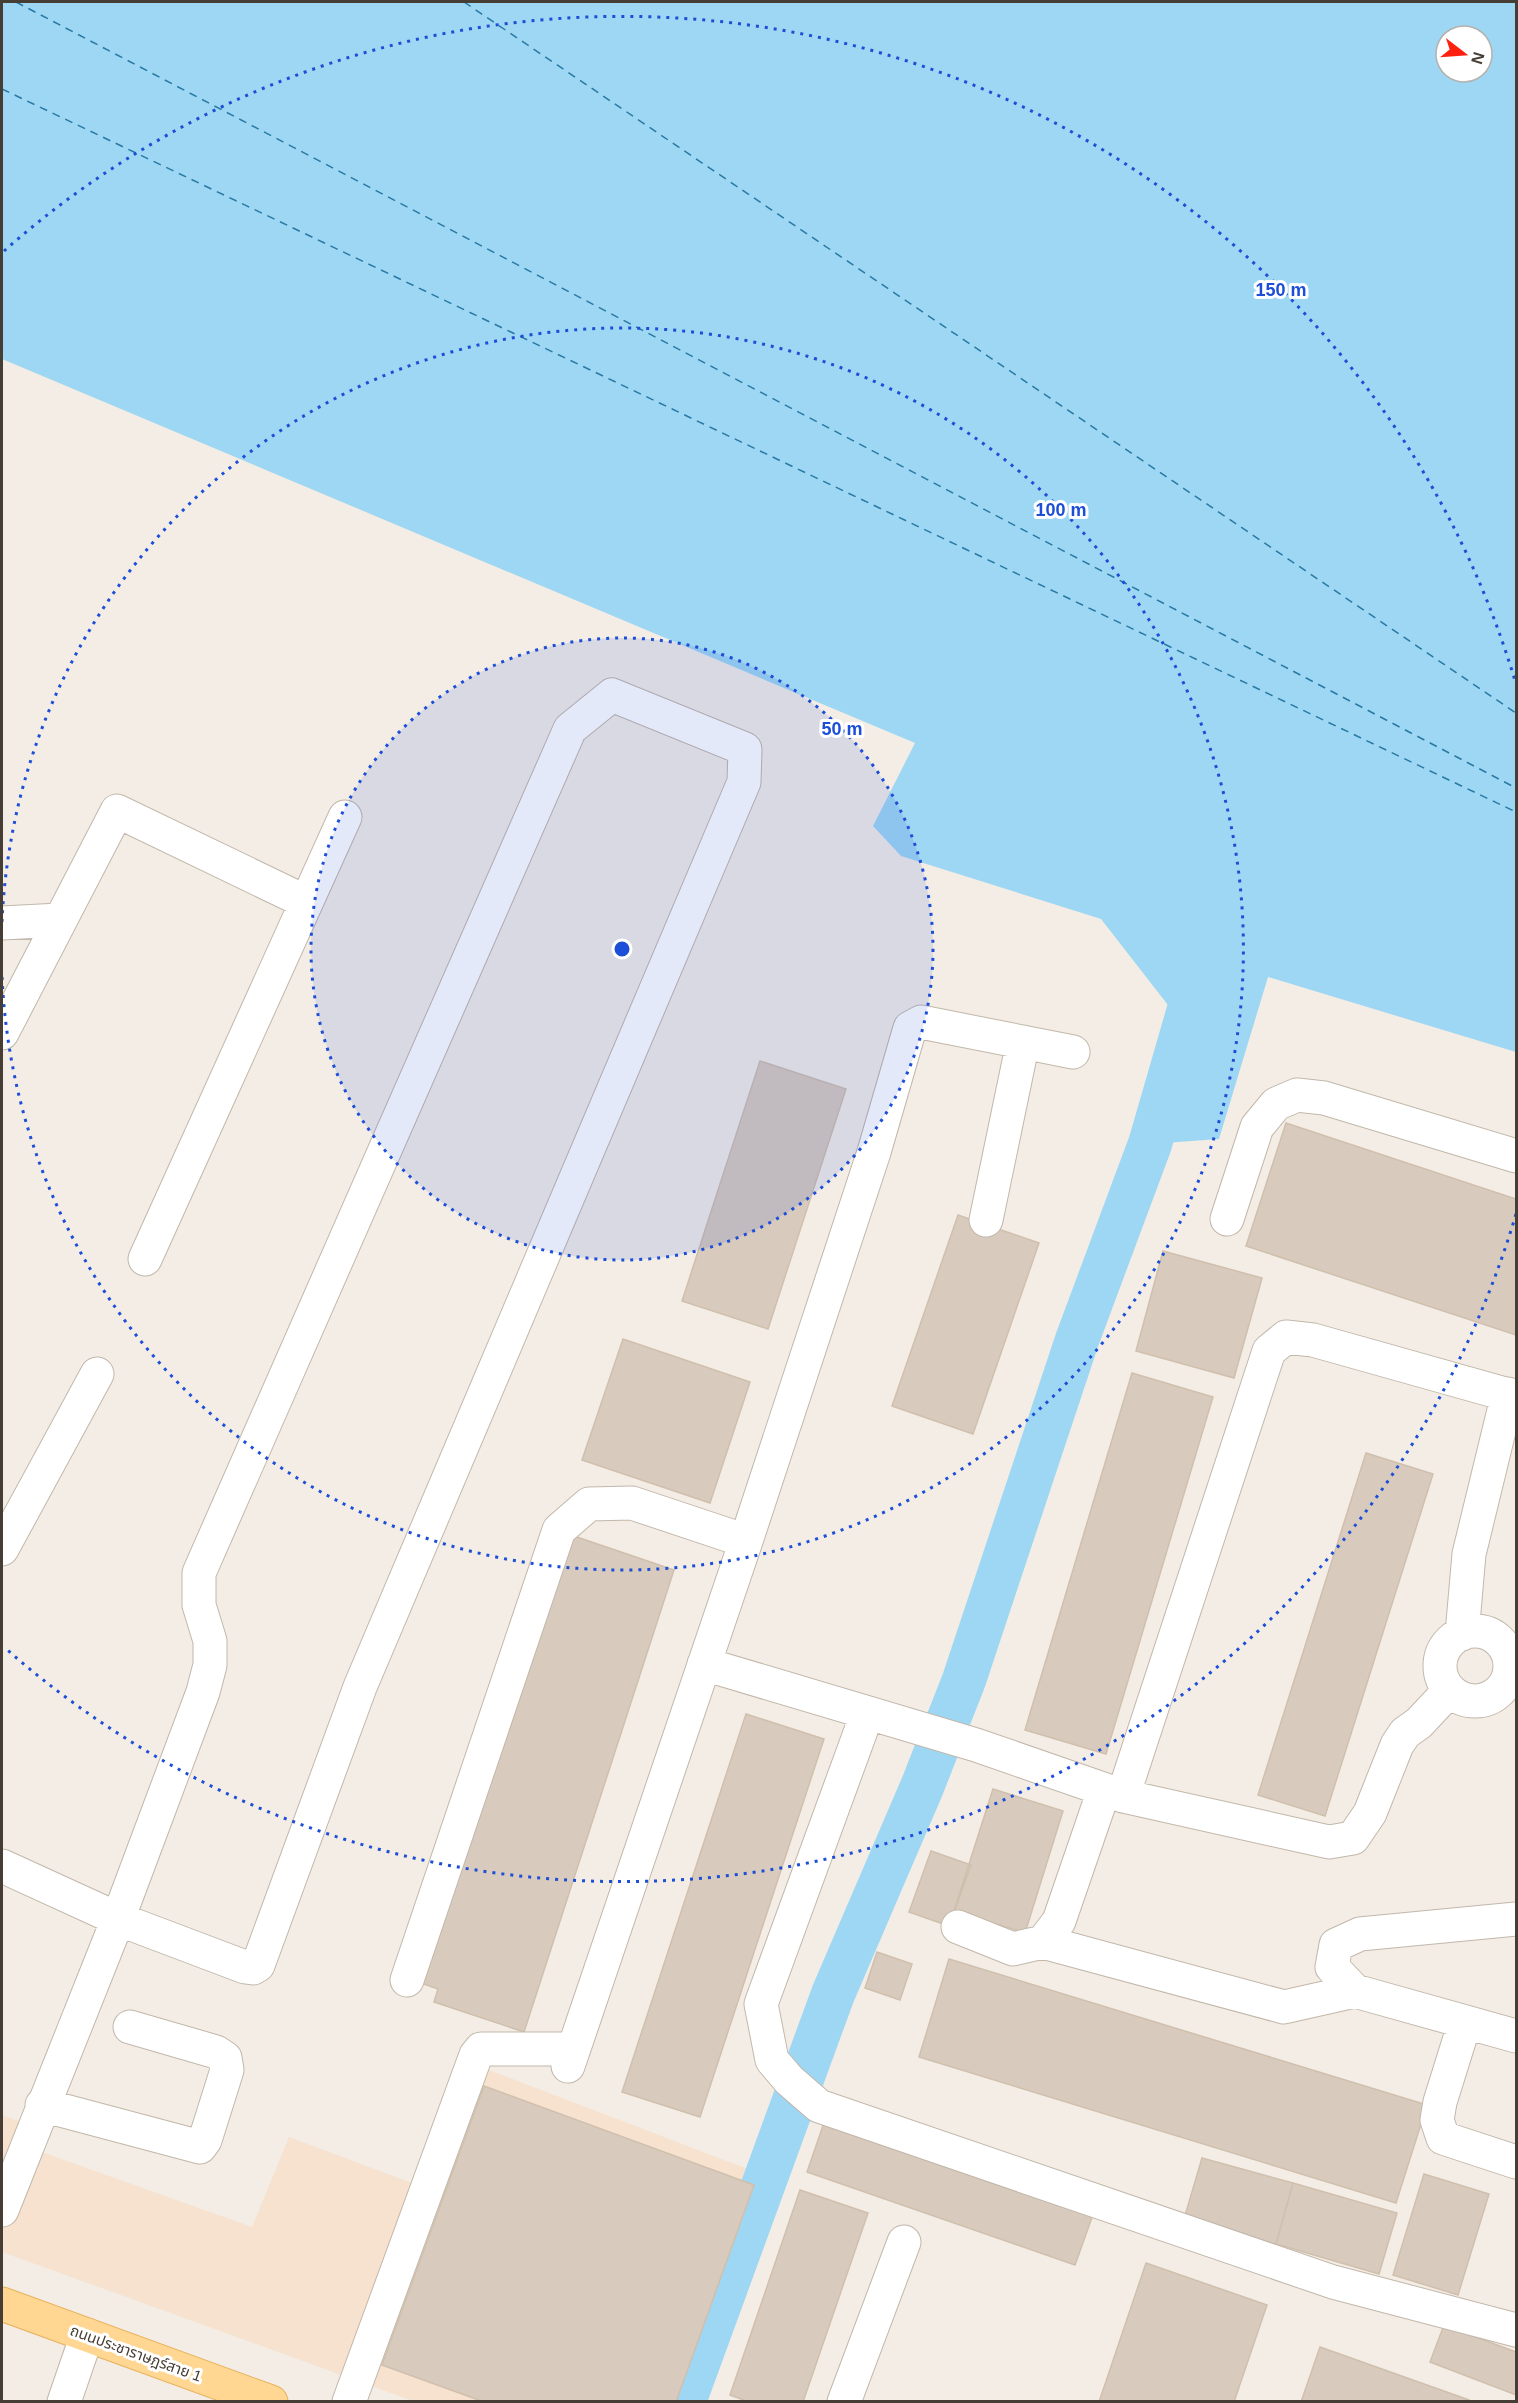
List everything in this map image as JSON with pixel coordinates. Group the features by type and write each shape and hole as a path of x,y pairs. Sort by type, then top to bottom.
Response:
{"main road":[{"name":"ถนนประชาราษฎร์สาย 1","path":"2,2304 271,2402"}],"street":[{"path":"2,1866 118,1919 244,1967 253,1968 258,1965 360,1687 744,782 745,749 612,695 570,729 199,1573 199,1605 210,1641 210,1665 203,1692 118,1919 2,2210"},
{"path":"2,1033 117,811 306,903"},
{"path":"145,1259 345,817"},
{"path":"2,923 60,920"},
{"path":"349,2402 476,2055 481,2049 570,2058 746,1541 874,1152 910,1028 921,1022 1073,1052"},
{"path":"986,1221 1023,1042"},
{"path":"1227,1219 1257,1126 1276,1104 1297,1095 1324,1098 1516,1156"},
{"path":"1043,1941 1059,1921 1114,1793 1269,1350 1286,1337 1313,1340 1512,1396 1469,1554 1462,1634"},
{"path":"2,1549 97,1374"},
{"path":"406,1980 559,1530 589,1504 632,1503 746,1541"},
{"path":"1470,1631 1485,1632 1495,1636 1510,1658 1512,1682 1492,1697 1479,1701 1462,1700 1449,1691 1442,1677 1440,1662 1445,1647 1462,1634 1470,1631"},
{"path":"704,1664 976,1745 1114,1793 1329,1842 1353,1838 1370,1812 1397,1745 1405,1733 1419,1723 1449,1691"},
{"path":"867,1714 761,2004 772,2060 789,2080 819,2106 1333,2282 1516,2330"},
{"path":"1355,1991 1332,1967 1335,1945 1360,1934 1516,1919"},
{"path":"958,1927 1013,1949 1043,1941 1284,2007 1355,1991 1516,2036"},
{"path":"1465,2022 1440,2102 1437,2120 1443,2138 1516,2162"},
{"path":"42,2105 200,2146 205,2140 228,2070 225,2058 216,2052 130,2027"},
{"path":"844,2402 904,2242"},
{"path":"64,2402 87,2335"}],"shaded area":[{"path":"484,2068 758,2173 674,2401 413,2401 2,2252 2,2115 46,2131 39,2151 252,2227 289,2137 436,2192"}],"water":[{"path":"2,2 1516,2 1516,1052 1268,977 1219,1139 1150,1144 1172,1119 1189,1032 1101,919 901,856 873,826 915,743 2,359"}],"building":[{"path":"760,1061 846,1089 768,1329 682,1301"},
{"path":"1286,1123 1516,1199 1516,1335 1246,1246"},
{"path":"958,1215 1039,1243 973,1434 892,1406"},
{"path":"1163,1251 1262,1278 1234,1378 1136,1351"},
{"path":"623,1339 750,1382 710,1503 582,1460"},
{"path":"1132,1373 1213,1397 1106,1754 1025,1730"},
{"path":"1366,1453 1433,1474 1325,1816 1258,1795"},
{"path":"568,1534 674,1570 524,2032 434,2002 438,1989 421,1983"},
{"path":"746,1714 824,1739 700,2117 622,2092"},
{"path":"993,1789 1063,1811 1025,1933 954,1911"},
{"path":"931,1851 971,1865 949,1926 909,1912"},
{"path":"877,1952 912,1964 900,2000 865,1988"},
{"path":"949,1959 1427,2105 1396,2203 919,2057"},
{"path":"484,2086 754,2185 676,2402 484,2402 382,2365"},
{"path":"826,2117 1095,2209 1075,2265 807,2172"},
{"path":"1202,2158 1293,2183 1276,2244 1184,2219"},
{"path":"1424,2174 1489,2194 1458,2295 1393,2275"},
{"path":"1293,2183 1397,2213 1379,2274 1276,2244"},
{"path":"800,2190 868,2213 803,2402 749,2402 730,2395"},
{"path":"1146,2263 1267,2305 1234,2402 1099,2402"},
{"path":"1444,2325 1516,2352 1516,2395 1430,2362"},
{"path":"1320,2347 1469,2400 1468,2402 1301,2402"}],"waterway":[{"path":"684,2402 833,1994 922,1787 964,1680 1077,1340 1150,1144 1201,968"}],"ferry route":[{"path":"16,2 1516,788"},
{"path":"464,2 1516,713"},
{"path":"2,89 1516,812"}]}
